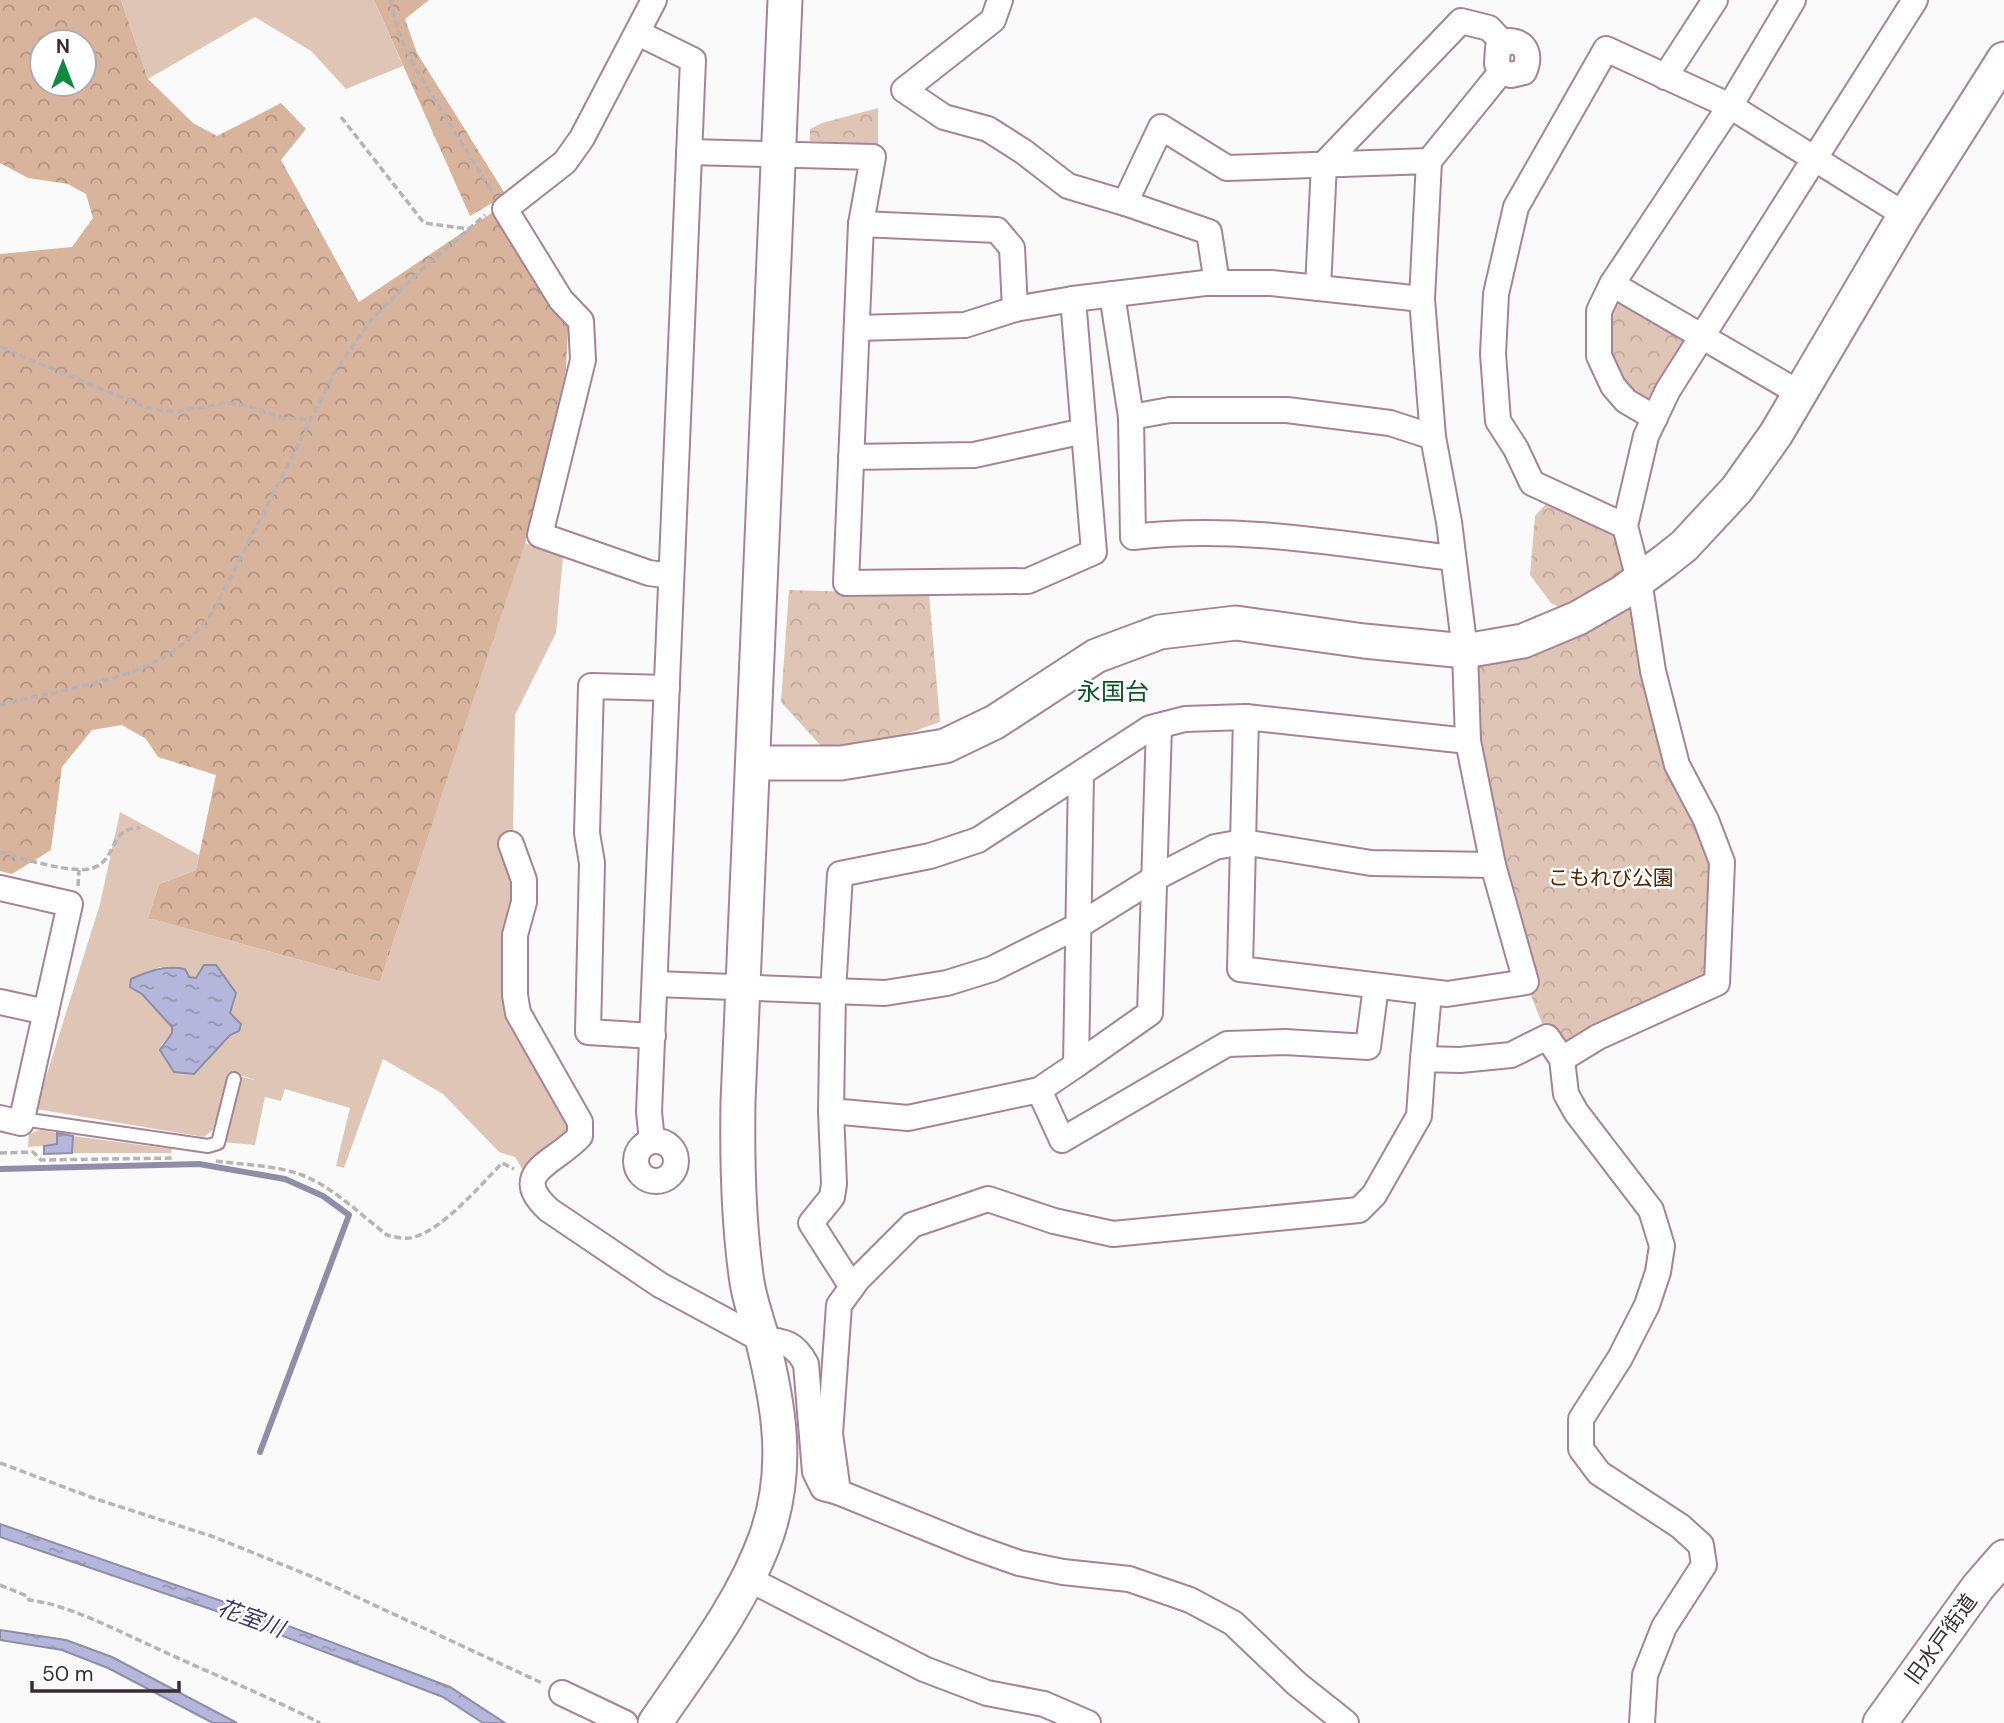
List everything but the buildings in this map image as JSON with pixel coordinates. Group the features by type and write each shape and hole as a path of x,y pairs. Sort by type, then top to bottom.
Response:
{"street":[{"path":"654,0 582,138 565,162 503,207 561,300 581,321 583,360 540,535 649,573 671,576"},
{"path":"655,1723 748,1579 767,1535 776,1501 780,1469 781,1431 748,1286 739,1213 738,1102 786,0"},
{"path":"1000,0 993,20 904,90 944,117 988,129 1024,152 1068,186 1209,232 1217,283"},
{"path":"1665,77 1715,0"},
{"path":"1655,418 1626,401 1613,386 1600,355 1600,311 1612,284 1730,107 1793,0"},
{"path":"1562,1059 1598,1037 1717,984 1722,862 1706,820 1676,765 1653,671 1639,580 1625,526 1646,436 1668,390 1915,0"},
{"path":"1246,717 1240,969 1447,994 1525,982 1493,865 1468,741 1465,651 1449,522 1433,437 1422,299 1429,161 1501,72 1511,75 1521,73 1527,64 1528,53 1524,46 1513,41 1504,44 1489,28 1461,21 1324,164 1318,288"},
{"path":"638,33 694,60 649,1112 652,1141"},
{"path":"1625,526 1532,484 1516,449 1498,421 1493,354 1496,294 1516,207 1606,49 1730,107 1905,215"},
{"path":"754,763 841,764 946,747 995,722 1096,656 1160,632 1236,623 1364,641 1465,651 1523,641 1578,618 1639,580 1684,546 1738,489 1776,433 1905,215 2004,59"},
{"path":"1125,203 1161,127 1227,167 1429,161"},
{"path":"690,152 873,157 861,224 846,583 1028,581 1094,552 1073,299"},
{"path":"861,224 997,230 1012,248 1015,309"},
{"path":"857,328 965,325 1015,309 1073,299 1217,283 1270,283 1422,299"},
{"path":"1612,284 1799,393"},
{"path":"1112,294 1132,417 1133,537 1196,531 1275,536 1453,558"},
{"path":"1132,417 1170,410 1287,410 1390,423 1433,437"},
{"path":"851,457 974,455 1084,431"},
{"path":"653,1036 588,1032 593,863 587,833 592,686 667,688"},
{"path":"852,1287 811,1223 832,1197 834,1184 831,1111 832,992 840,874 930,856 978,839 1150,728 1185,719 1246,717 1468,741"},
{"path":"831,1111 908,1118 1039,1090 1150,1013 1159,726"},
{"path":"1076,1065 1081,774"},
{"path":"656,984 885,993 947,984 992,969 1079,926 1155,878 1216,847 1243,842 1371,863 1493,865"},
{"path":"511,844 524,880 524,902 515,935 515,995 518,1013 580,1122 580,1136 570,1147 536,1171 531,1186 536,1198 549,1210 660,1285 762,1340 778,1340 798,1349 806,1364 815,1472 823,1488 1019,1563 1063,1572 1129,1579 1190,1600 1233,1623 1297,1684 1346,1723"},
{"path":"0,888 70,904 46,1012 11,1119"},
{"path":"1039,1090 1062,1140 1227,1044 1285,1042 1368,1047 1376,986"},
{"path":"838,1492 830,1434 839,1305 852,1287 912,1225 988,1199 1054,1221 1113,1234 1359,1210 1374,1195 1419,1116 1429,993"},
{"path":"0,1002 46,1012"},
{"path":"1423,1059 1460,1060 1511,1055 1547,1037 1562,1059 1566,1094 1576,1112 1651,1210 1662,1247 1658,1272 1647,1305 1620,1358 1581,1419 1581,1448 1600,1473 1680,1526 1701,1545 1704,1565 1664,1627 1645,1675 1642,1723"},
{"name":"旧水戸街道","path":"1880,1723 1978,1587 2004,1557"},
{"path":"748,1579 924,1670 987,1693 1044,1704 1088,1723"},
{"path":"562,1693 625,1723"}],"lane":[{"path":"11,1119 208,1146 218,1143 234,1079"}],"path":[{"path":"390,0 398,32 415,68 503,207"},
{"path":"341,117 424,223 470,230"},
{"path":"0,705 146,667 169,654 193,635 213,612 336,370 372,320 420,271 470,230 493,207 503,207"},
{"path":"0,347 148,408 173,412 226,404 248,406 283,418 310,421"},
{"path":"0,852 79,870 92,869 105,862 120,834 132,828 140,828"},
{"path":"0,1153 33,1153 41,1160 177,1158"},
{"path":"204,1160 283,1169 304,1176 320,1184 387,1235 399,1238 414,1237 456,1211 502,1163 512,1166 531,1186"},
{"path":"0,1463 96,1499 214,1537 318,1579 562,1693"},
{"path":"0,1585 27,1596 29,1600 45,1602 135,1638 320,1723"}],"green space":[{"path":"0,0 121,0 148,79 193,123 217,136 281,103 306,129 281,160 359,302 493,212 568,327 566,370 525,544 380,982 148,918 159,884 196,870 216,775 158,757 146,739 122,725 92,730 62,767 51,850 12,874 0,871 0,254 72,247 93,218 86,194 68,184 28,178 0,163"},
{"path":"121,0 374,0 403,66 346,89 311,51 255,17 148,79"},
{"path":"374,0 429,0 405,19 417,53 506,195 470,216"},
{"path":"878,108 878,144 810,141 810,129 822,123"},
{"path":"1612,284 1700,336 1655,418 1599,356"},
{"path":"1547,503 1620,530 1634,567 1562,609 1551,603 1530,575 1535,516"},
{"path":"525,543 563,557 556,633 515,715 513,835 520,874 515,1012 577,1127 530,1182 515,1157 499,1152 443,1094 383,1059 344,1168 336,1166 350,1108 285,1089 281,1101 265,1097 255,1145 222,1142 238,1076 255,1080 230,1072 213,1130 204,1137 36,1109 100,904 120,812 199,855 196,870 159,884 148,918 380,982","holes":["204,965 230,1013 237,1020 230,1035 194,1074 161,1045 172,1033 172,1027 142,994 130,987 131,979 160,967 196,979"]},
{"name":"こもれび公園","path":"1639,580 1653,671 1722,862 1717,983 1562,1059 1547,1037 1526,982 1493,865 1465,651"},
{"path":"789,590 929,594 940,722 886,741 821,746 781,702"},
{"path":"40,1130 57,1133 57,1145 28,1147 29,1134"},
{"path":"73,1136 172,1149 171,1153 72,1153"}],"water":[{"path":"204,965 216,965 236,993 230,1013 241,1024 239,1031 230,1035 194,1074 174,1072 160,1050 172,1033 172,1027 142,994 130,987 131,979 163,968 185,969 189,977 196,978"},
{"path":"57,1133 73,1136 72,1153 44,1154 44,1146 57,1144"},
{"name":"花室川","path":"0,1524 230,1604 450,1687 505,1723 483,1723 443,1697 225,1614 0,1537"},
{"path":"0,1630 66,1640 112,1657 237,1723 213,1723 108,1668 62,1650 0,1640"}],"waterway":[{"path":"0,1169 199,1164 285,1179 323,1196 349,1215 260,1452"}],"district":[{"name":"永国台","path":"1113,691"}]}
